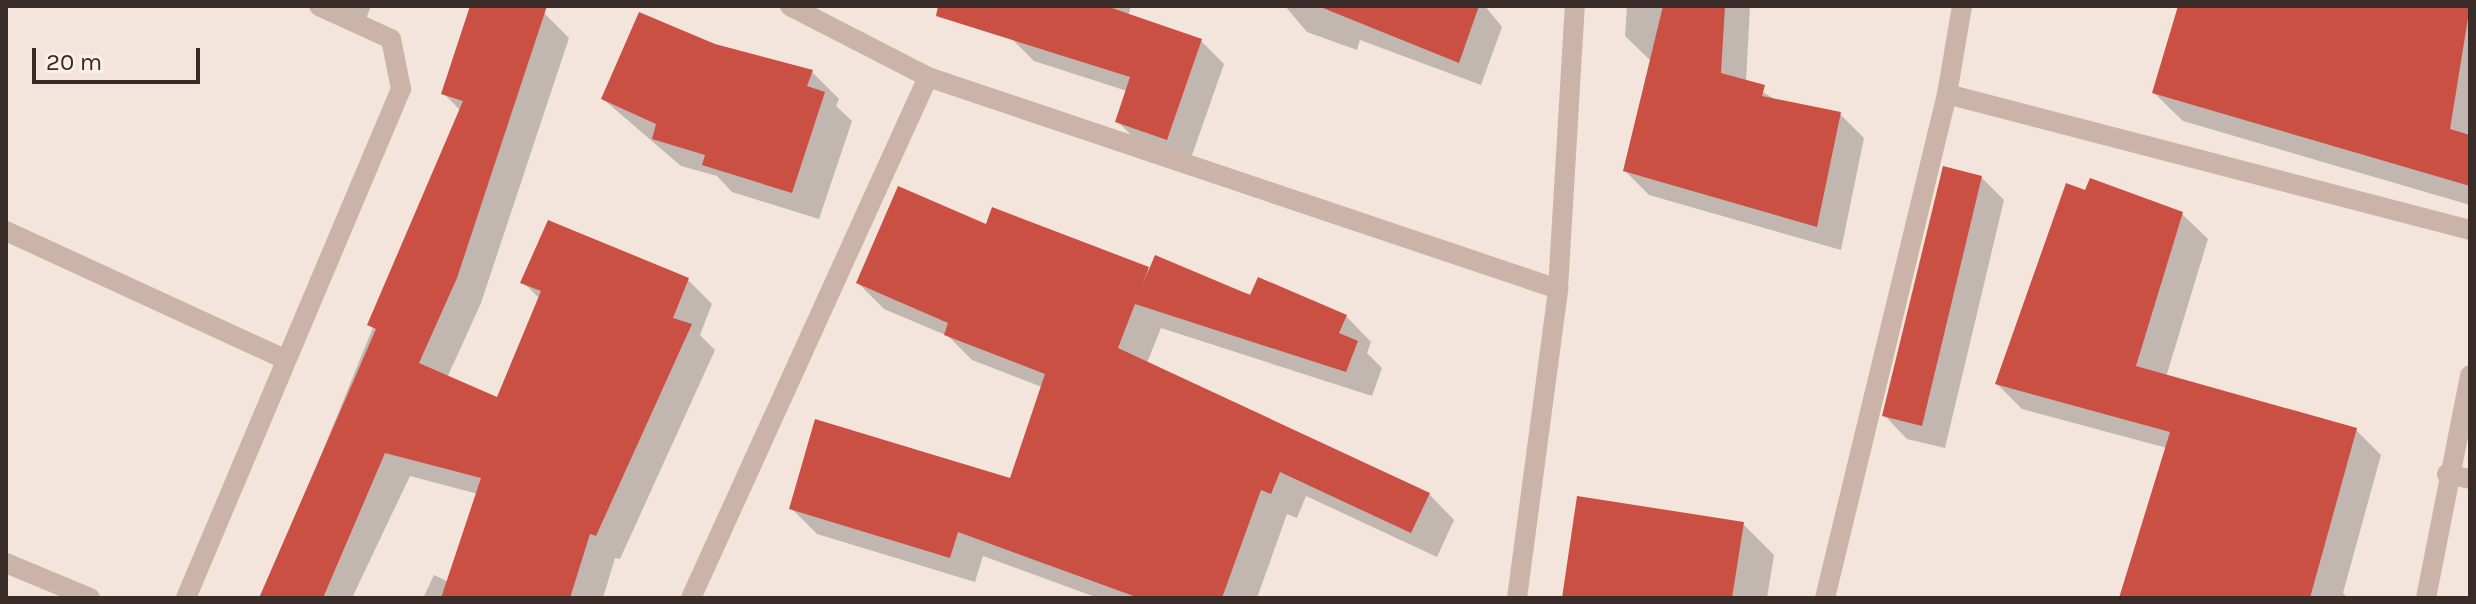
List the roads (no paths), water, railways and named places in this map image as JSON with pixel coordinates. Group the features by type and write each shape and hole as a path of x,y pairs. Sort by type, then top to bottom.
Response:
{"street":[{"path":"186,598 401,89 391,39 319,6"},
{"path":"790,6 928,77 1558,289"},
{"path":"1517,598 1558,289 1575,6"},
{"path":"1825,598 1947,94 1962,6"},
{"path":"691,598 928,77"},
{"path":"1947,94 2470,230"},
{"path":"6,231 286,360"},
{"path":"2426,598 2447,474 2470,375"},
{"path":"2447,474 2470,479"},
{"path":"6,563 90,598"}]}
